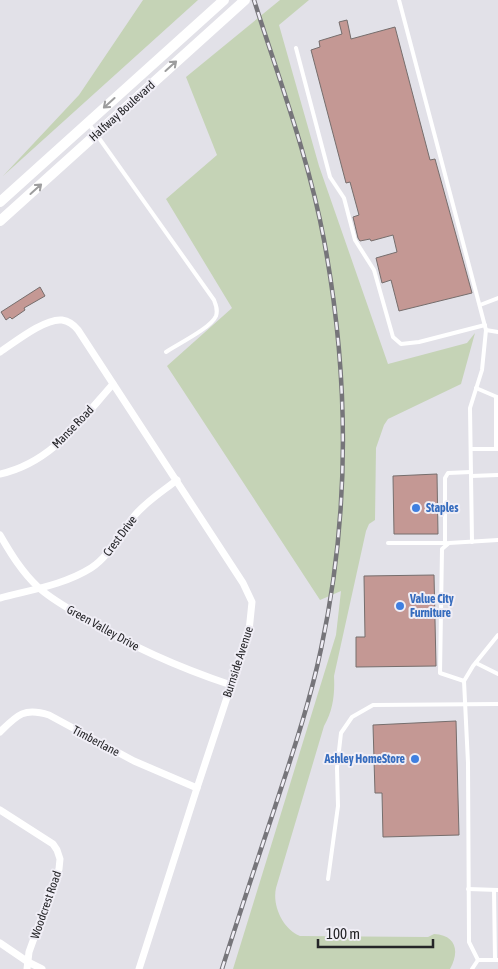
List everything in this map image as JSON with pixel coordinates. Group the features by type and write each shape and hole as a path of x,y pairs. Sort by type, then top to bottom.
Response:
{"main road":[{"name":"Halfway Boulevard","path":"0,202 224,0"},
{"name":"Halfway Boulevard","path":"0,221 244,0"}],"street":[{"name":"Burnside Avenue","path":"0,352 43,325 55,320 63,320 72,324 78,330 177,480 243,583 252,602 249,631 139,969"},
{"name":"Manse Road","path":"0,474 30,463 47,453 74,429 113,384"},
{"name":"Crest Drive","path":"0,598 62,582 92,567 108,553 136,514 177,480"},
{"name":"Green Valley Drive","path":"0,535 20,568 39,588 62,605 134,646 197,674 231,685"},
{"name":"Timberlane","path":"0,732 21,714 37,711 49,715 134,761 197,788"},
{"name":"Woodcrest Road","path":"0,810 53,844 60,858 56,883 29,952 27,966"},
{"path":"0,943 27,966 42,969"}],"lane":[{"path":"399,0 486,330 482,370 470,408 472,542"},
{"path":"296,48 330,177 344,198 355,240 374,270 393,337 401,344 419,342 485,324"},
{"path":"88,122 214,300 217,307 216,314 211,323 166,352"},
{"path":"480,305 498,298"},
{"path":"486,330 498,332"},
{"path":"471,450 497,449 497,397 476,388"},
{"path":"464,681 440,672 441,555 442,549 447,543 445,478 448,473 498,476"},
{"path":"388,543 447,543 498,540"},
{"path":"478,960 469,942 468,763 464,681 498,634"},
{"path":"476,663 498,674"},
{"path":"328,879 338,806 337,768 341,733 352,717 373,705 498,704"},
{"path":"468,889 496,890 497,960 478,960"},
{"path":"472,969 478,960"}],"green space":[{"path":"143,0 198,0 3,176 79,95"},
{"path":"280,0 309,0 279,25 319,166 388,364 467,343 475,333 461,384 388,419 376,448 375,520 369,524 366,531 334,676 334,696 331,708 276,888 277,909 289,928 300,936 428,937 434,934 447,937 454,945 455,950 455,956 450,969 233,969 336,635 341,591 320,600 167,366 232,308 166,199 217,155 186,77"}],"building":[{"path":"347,20 351,39 395,27 430,160 435,159 472,293 399,311 391,280 382,283 376,258 397,252 393,235 371,241 370,239 360,241 358,238 353,217 359,215 350,182 346,183 311,50 320,47 319,41 342,34 339,22"},
{"path":"40,287 45,296 24,308 25,310 12,319 10,317 6,320 1,312"},
{"name":"Staples","path":"437,474 438,534 394,534 393,476"},
{"name":"Value City Furniture","path":"434,575 436,666 356,667 356,637 365,637 364,576"},
{"name":"Ashley HomeStore","path":"456,721 459,835 383,837 382,793 375,793 373,725"}],"railway":[{"path":"222,969 312,689 330,598 337,547 343,444 338,342 332,291 318,210 302,149 254,0"}],"place":[{"name":"Staples","path":"416,508"},
{"name":"Value City Furniture","path":"400,606"},
{"name":"Ashley HomeStore","path":"415,759"}]}
